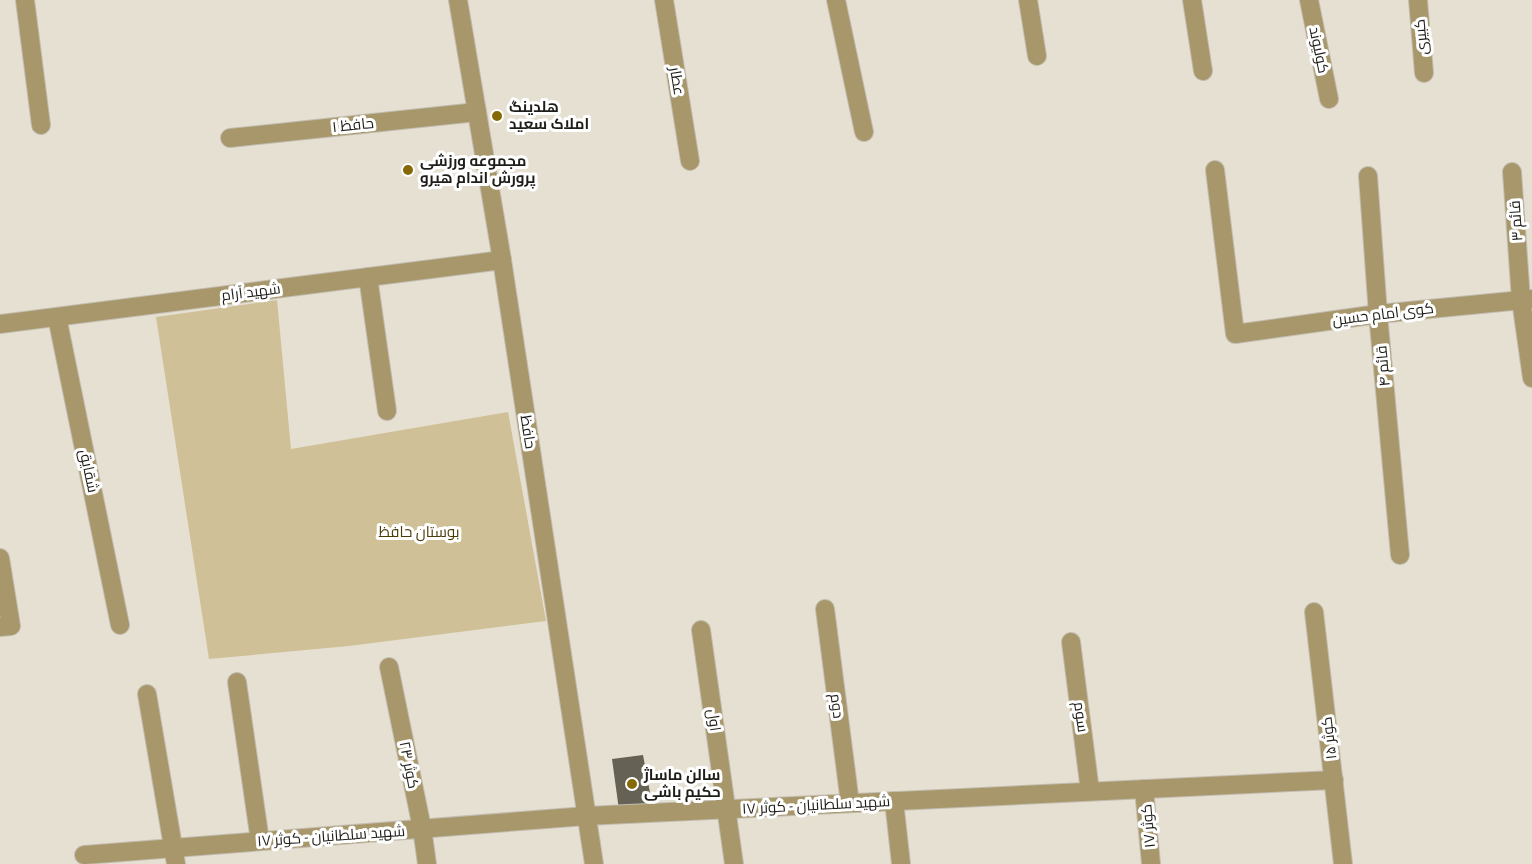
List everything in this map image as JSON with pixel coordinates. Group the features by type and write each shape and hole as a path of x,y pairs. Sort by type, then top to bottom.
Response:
{"street":[{"path":"25,0 41,124"},
{"name":"حافظ","path":"458,0 502,261 594,864"},
{"name":"عطار","path":"664,0 690,161"},
{"path":"836,0 864,132"},
{"path":"1028,0 1037,56"},
{"path":"1192,0 1203,71"},
{"name":"کولیوند","path":"1309,0 1329,99"},
{"name":"کبیری","path":"1418,0 1424,73"},
{"name":"حافظ ۱","path":"230,138 477,112"},
{"name":"کوی امام حسین","path":"1215,170 1235,334 1378,314 1527,300"},
{"name":"قائم ۳","path":"1512,172 1527,300 1532,378"},
{"name":"قائم ۴","path":"1368,176 1400,555"},
{"name":"شهید آرام","path":"0,324 502,261"},
{"path":"368,277 387,411"},
{"name":"شقایق","path":"57,317 120,625"},
{"path":"0,558 6,627"},
{"name":"دوم","path":"825,609 850,803"},
{"name":"کوثر ۱۵","path":"1314,612 1343,864"},
{"name":"اول","path":"701,630 734,864"},
{"name":"سوم","path":"1071,642 1090,791"},
{"name":"کوثر ۲۳","path":"389,667 422,828 427,864"},
{"path":"237,682 260,841"},
{"path":"147,694 175,856"},
{"name":"شهید سلطانیان - کوثر ۱۷","path":"84,855 175,856 260,841 586,816 1334,780"},
{"name":"کوثر ۱۷","path":"1144,789 1151,864"},
{"path":"894,801 902,864"}],"green space":[{"name":"بوستان حافظ","path":"277,300 291,449 508,412 546,621 349,646 209,659 156,317"}],"building":[{"name":"سالن ماساژ حکیم باشی","path":"643,755 653,809 619,810 612,759"}],"place":[{"name":"هلدینگ املاک سعید","path":"497,116"},
{"name":"مجموعه ورزشی پرورش اندام هیرو","path":"408,170"},
{"name":"سالن ماساژ حکیم باشی","path":"632,784"}]}
